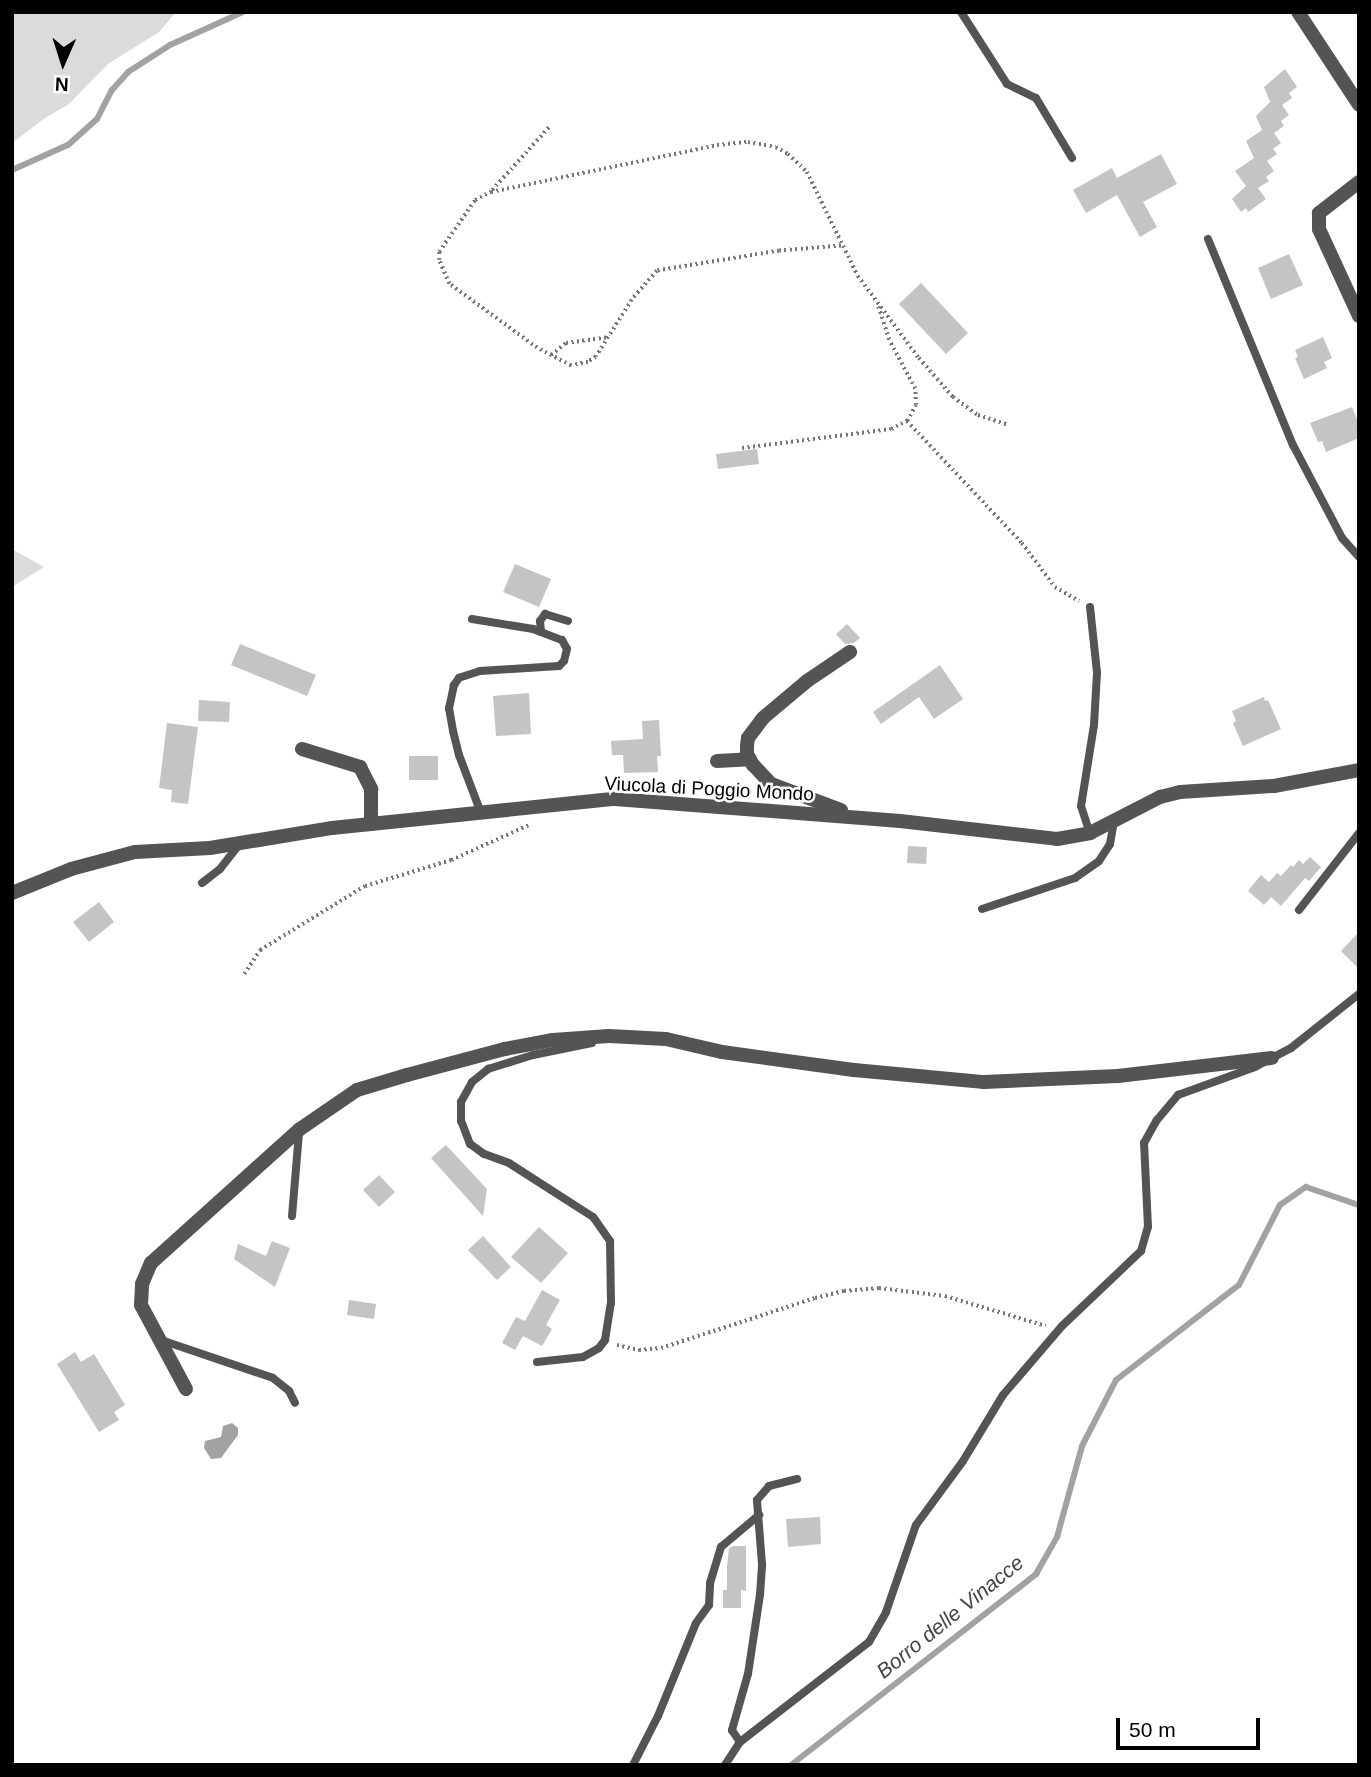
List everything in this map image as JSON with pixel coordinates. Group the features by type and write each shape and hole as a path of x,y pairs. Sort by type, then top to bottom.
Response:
{"street":[{"path":"1298,12 1359,105"},
{"path":"1359,182 1329,202 1319,213 1319,229 1359,316"},
{"path":"850,652 807,681 763,718 748,738 747,754 761,775 783,791 884,820"},
{"path":"302,749 360,767 371,789 371,824"},
{"path":"717,761 750,759"},
{"name":"Viucola di Poggio Mondo","path":"12,893 71,869 135,852 240,843 371,824 615,799 884,820 1057,839 1090,833 1160,797 1180,792 1274,786 1359,770"},
{"path":"186,1389 141,1305 142,1284 151,1263 300,1129 357,1090 457,1061 553,1040 637,1036 841,1068 985,1082 1118,1076 1272,1058"}],"lane":[{"path":"961,12 1007,84 1036,98 1072,158"},
{"path":"1209,239 1293,445 1335,526 1359,557"},
{"path":"1090,607 1097,673 1094,724 1081,806 1090,833"},
{"path":"541,632 540,621 545,614 568,621"},
{"path":"472,619 541,632 565,645 567,655 559,666 470,674 459,678 450,694 449,708 459,755 481,813"},
{"path":"982,908 1075,878 1099,862 1110,844 1114,821"},
{"path":"1299,910 1318,882 1359,833"},
{"path":"202,883 220,869 240,843"},
{"path":"725,1765 740,1742 869,1642 886,1612 916,1525 963,1461 1003,1395 1062,1326 1141,1251 1148,1227 1144,1143 1157,1120 1178,1095 1272,1058 1290,1048 1359,994"},
{"path":"537,1362 583,1357 599,1348 606,1340 609,1331 612,1251 607,1232 593,1217 558,1194 509,1163 484,1154 470,1144 461,1121 461,1102 472,1082 498,1065 564,1048 637,1036"},
{"path":"292,1216 296,1145 300,1129"},
{"path":"161,1340 273,1378 289,1391 295,1403"},
{"path":"740,1742 732,1730 748,1674 760,1595 757,1500 769,1486 797,1479"},
{"path":"633,1765 658,1716 696,1623 709,1605 710,1583 721,1547 759,1516"}],"path":[{"path":"491,191 550,126"},
{"path":"841,246 779,251 657,271 632,300 596,357 580,365 562,363 449,284 440,268 439,252 475,200 491,191 717,145 762,143 788,154 807,172 841,246 876,302 953,397 978,415 1008,425"},
{"path":"743,448 891,429 908,421 916,405 915,389 888,340 876,302"},
{"path":"551,355 566,343 610,337"},
{"path":"908,421 1021,543 1055,587 1090,607"},
{"path":"244,974 260,950 365,886 452,860 510,835 533,822 548,806"},
{"path":"606,1340 639,1350 661,1348 815,1298 844,1291 879,1288 945,1296 1024,1321 1062,1326"}],"shaded area":[{"path":"12,12 176,12 159,32 108,64 69,104 12,143"},
{"path":"12,549 44,567 12,587"},
{"path":"232,1423 238,1428 238,1435 221,1458 211,1459 204,1448 205,1441 221,1437 223,1426"}],"building":[{"path":"1285,69 1297,87 1289,93 1292,98 1282,105 1289,115 1281,121 1284,126 1274,133 1281,143 1273,149 1277,154 1267,161 1274,171 1266,177 1269,181 1258,188 1266,199 1248,212 1246,208 1241,212 1232,199 1246,186 1235,171 1254,158 1246,141 1262,130 1256,116 1270,102 1264,87"},
{"path":"1161,154 1177,184 1143,202 1157,227 1140,237 1117,195 1086,213 1073,190 1112,168 1117,178"},
{"path":"1289,254 1303,285 1271,299 1258,268"},
{"path":"921,283 968,333 946,354 899,304"},
{"path":"1323,337 1332,358 1324,362 1327,368 1304,379 1295,358 1298,357 1295,350"},
{"path":"1352,407 1359,424 1359,438 1326,452 1322,441 1318,442 1310,423"},
{"path":"757,449 759,464 718,469 716,454"},
{"path":"515,564 551,579 539,607 503,592"},
{"path":"847,624 860,638 854,643 845,644 836,634"},
{"path":"240,644 316,675 307,696 231,665"},
{"path":"940,665 963,699 934,719 919,697 881,724 873,712"},
{"path":"529,693 531,734 496,736 493,696"},
{"path":"1264,697 1265,701 1268,700 1281,729 1243,746 1233,723 1236,721 1232,711"},
{"path":"199,700 230,702 229,722 198,721"},
{"path":"659,720 661,756 657,756 658,772 624,773 623,755 612,755 611,741 643,739 642,721"},
{"path":"167,723 198,727 188,804 171,802 172,790 159,788"},
{"path":"409,756 438,756 438,780 409,780"},
{"path":"908,846 927,847 926,864 907,863"},
{"path":"1310,857 1321,867 1309,881 1305,878 1281,906 1271,897 1264,905 1248,891 1261,875 1269,882 1277,873 1281,876 1291,865 1293,867 1299,860 1303,864"},
{"path":"99,902 114,922 89,942 73,922"},
{"path":"1359,932 1359,969 1341,951"},
{"path":"446,1145 487,1189 483,1216 431,1158"},
{"path":"379,1175 395,1192 379,1207 363,1190"},
{"path":"539,1227 568,1253 541,1283 511,1257"},
{"path":"483,1236 511,1267 497,1280 468,1250"},
{"path":"272,1241 290,1248 275,1287 234,1259 238,1244 266,1256"},
{"path":"542,1290 560,1300 546,1325 552,1329 542,1346 523,1336 515,1350 502,1343 516,1317 525,1321"},
{"path":"349,1300 376,1304 374,1319 347,1315"},
{"path":"75,1352 81,1362 94,1354 125,1405 114,1412 119,1420 99,1432 57,1364"},
{"path":"820,1517 821,1544 788,1547 786,1519"},
{"path":"746,1546 746,1591 741,1590 741,1608 723,1608 723,1590 727,1590 729,1548"}],"waterway":[{"path":"12,170 68,145 97,119 112,90 128,72 170,45 243,12"},
{"name":"Borro delle Vinacce","path":"791,1765 1036,1574 1057,1537 1082,1446 1116,1380 1239,1285 1280,1205 1306,1187 1359,1205"}]}
